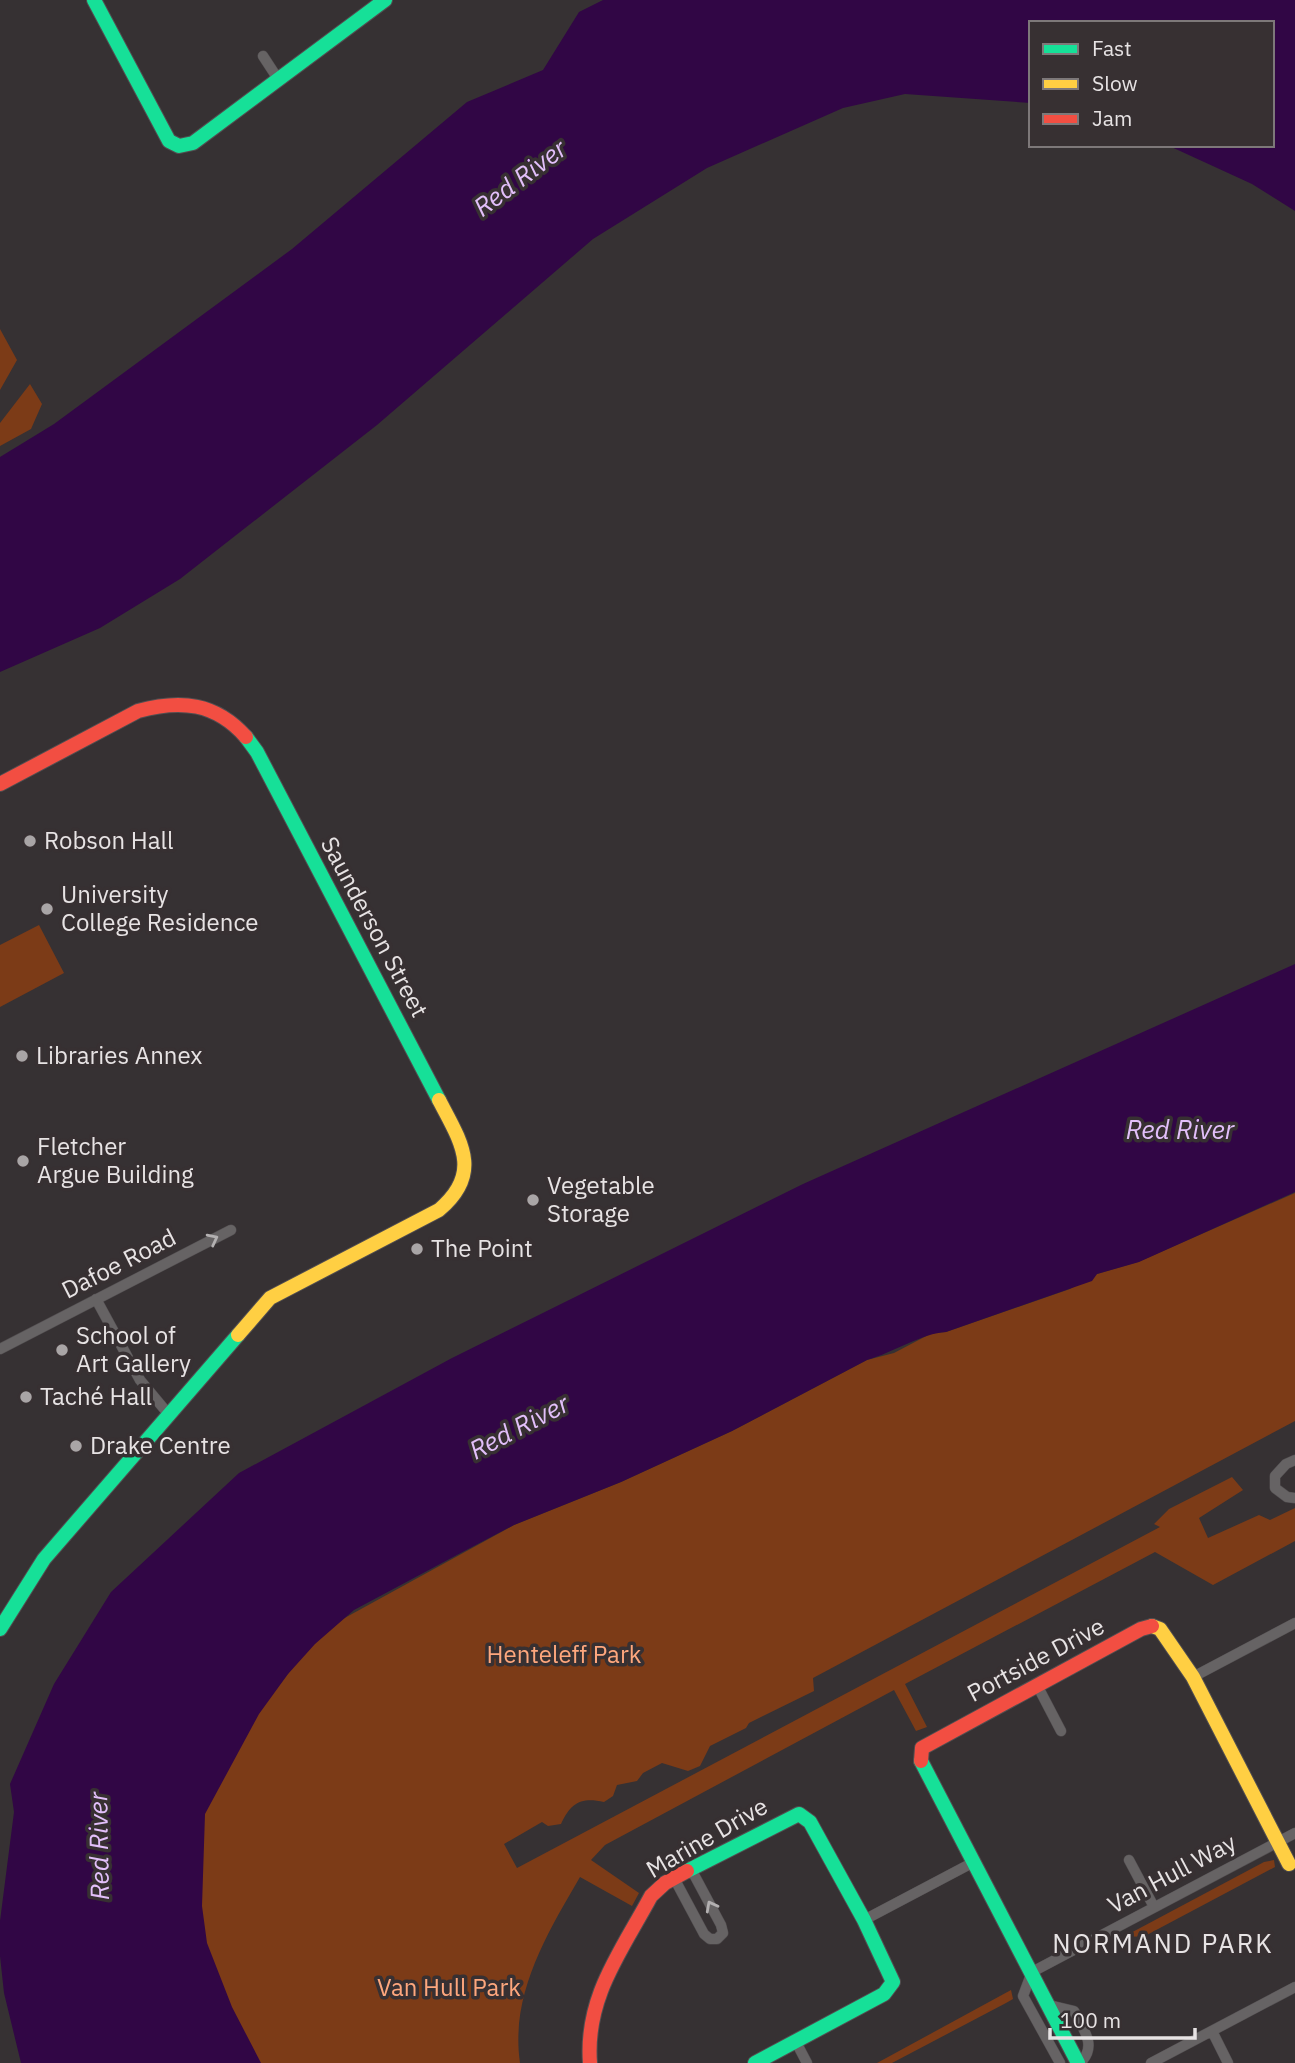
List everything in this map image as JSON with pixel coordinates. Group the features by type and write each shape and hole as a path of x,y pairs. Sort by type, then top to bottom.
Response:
{"street":[{"path":"94,0 174,145 193,143 386,0"},
{"path":"263,56 278,79"},
{"name":"Saunderson Street","path":"0,784 138,711 173,702 206,707 235,725 257,752 461,1142 467,1170 461,1189 439,1210 270,1298 170,1416"},
{"name":"Dafoe Road","path":"0,1349 27,1338 96,1299 231,1230"},
{"path":"0,1629 44,1559 170,1416 140,1380 96,1299"},
{"name":"Dafoe Road","path":"0,1355 22,1344 27,1338"},
{"path":"1295,1460 1286,1464 1275,1476 1275,1488 1287,1497 1295,1498"},
{"path":"1193,1676 1295,1623"},
{"name":"Portside Drive","path":"1079,2063 920,1763 922,1748 1152,1626 1166,1635 1193,1676 1289,1864"},
{"path":"1037,1685 1061,1731"},
{"name":"Marine Drive","path":"590,2063 590,2017 603,1978 651,1896 674,1878 790,1816 799,1814 810,1822 864,1920 892,1975 890,1990 755,2063"},
{"name":"Van Hull Way","path":"1032,1972 1295,1833"},
{"path":"1129,1860 1154,1907"},
{"path":"864,1920 972,1863"},
{"path":"674,1878 704,1934 710,1939 717,1939 723,1933 721,1925 691,1869"},
{"path":"1032,1972 1023,1996 1060,2063"},
{"path":"1152,2063 1295,1987"},
{"path":"1212,2031 1228,2063"},
{"path":"796,2042 807,2063"}],"green space":[{"path":"0,329 17,360 0,390"},
{"path":"30,384 42,404 31,429 0,446 0,423"},
{"path":"39,925 64,973 0,1007 0,945"},
{"name":"Henteleff Park","path":"1295,1193 1295,1421 813,1678 814,1691 710,1746 700,1766 688,1771 662,1763 643,1773 637,1781 617,1785 613,1796 604,1802 589,1800 578,1803 561,1824 548,1826 542,1822 504,1844 517,1868 1160,1527 1154,1524 1169,1509 1232,1477 1243,1490 1199,1518 1208,1538 1259,1515 1270,1520 1295,1508 1295,1541 1213,1585 1155,1552 905,1684 927,1727 916,1731 894,1690 605,1845 591,1860 639,1893 632,1906 580,1877 555,1920 526,1989 518,2038 520,2063 250,2063 202,1973 199,1797 223,1758 321,1631 514,1525 621,1482 732,1431 867,1360 894,1353 932,1333 946,1332 1070,1289 1097,1274 1138,1262"},
{"path":"1274,1860 1275,1867 1143,1937 1125,1936 1264,1862"},
{"path":"1011,1990 1013,1999 1006,2003 892,2063 877,2063"}],"water":[{"name":"Red River","path":"603,0 1295,0 1295,211 1252,184 1171,147 1274,147 1274,21 1029,21 1029,103 905,94 843,108 707,168 593,239 377,425 180,579 100,628 0,672 0,457 54,424 292,249 467,102 543,70 579,12"},
{"name":"Red River","path":"1295,964 1295,1192 1139,1262 1097,1274 1092,1281 946,1332 927,1336 867,1360 732,1431 621,1482 514,1525 354,1610 315,1644 288,1674 259,1714 205,1814 202,1906 207,1943 232,2007 261,2063 21,2063 4,1993 0,1956 0,1921 14,1812 10,1784 54,1684 111,1592 239,1473 452,1358 803,1184"}],"traffic: fast":[{"path":"94,0 169,141 179,146 193,143 385,0"},
{"path":"246,737 257,752 439,1100"},
{"path":"0,1629 44,1559 238,1335"},
{"path":"921,1761 1078,2063"},
{"path":"687,1871 799,1814 810,1822 864,1920 893,1982 884,1994 755,2063"}],"traffic: slow":[{"path":"238,1335 270,1298 439,1210 453,1196 461,1183 464,1157 439,1100"},
{"path":"1152,1626 1160,1629 1193,1677 1289,1864"}],"traffic: jam":[{"path":"0,784 138,711 154,707 183,705 210,711 223,717 246,737"},
{"path":"921,1761 922,1748 1141,1629 1152,1626"},
{"path":"590,2063 593,2017 599,1996 617,1956 651,1896 665,1883 687,1871"}],"place":[{"name":"Robson Hall","path":"30,841"},
{"name":"University College Residence","path":"47,909"},
{"name":"Libraries Annex","path":"22,1056"},
{"name":"Fletcher Argue Building","path":"23,1161"},
{"name":"Vegetable Storage","path":"533,1200"},
{"name":"The Point","path":"417,1249"},
{"name":"School of Art Gallery","path":"62,1350"},
{"name":"Taché Hall","path":"26,1397"},
{"name":"Drake Centre","path":"76,1446"}],"district":[{"name":"NORMAND PARK","path":"1163,1944"}],"park label":[{"name":"Van Hull Park","path":"449,1988"}]}
